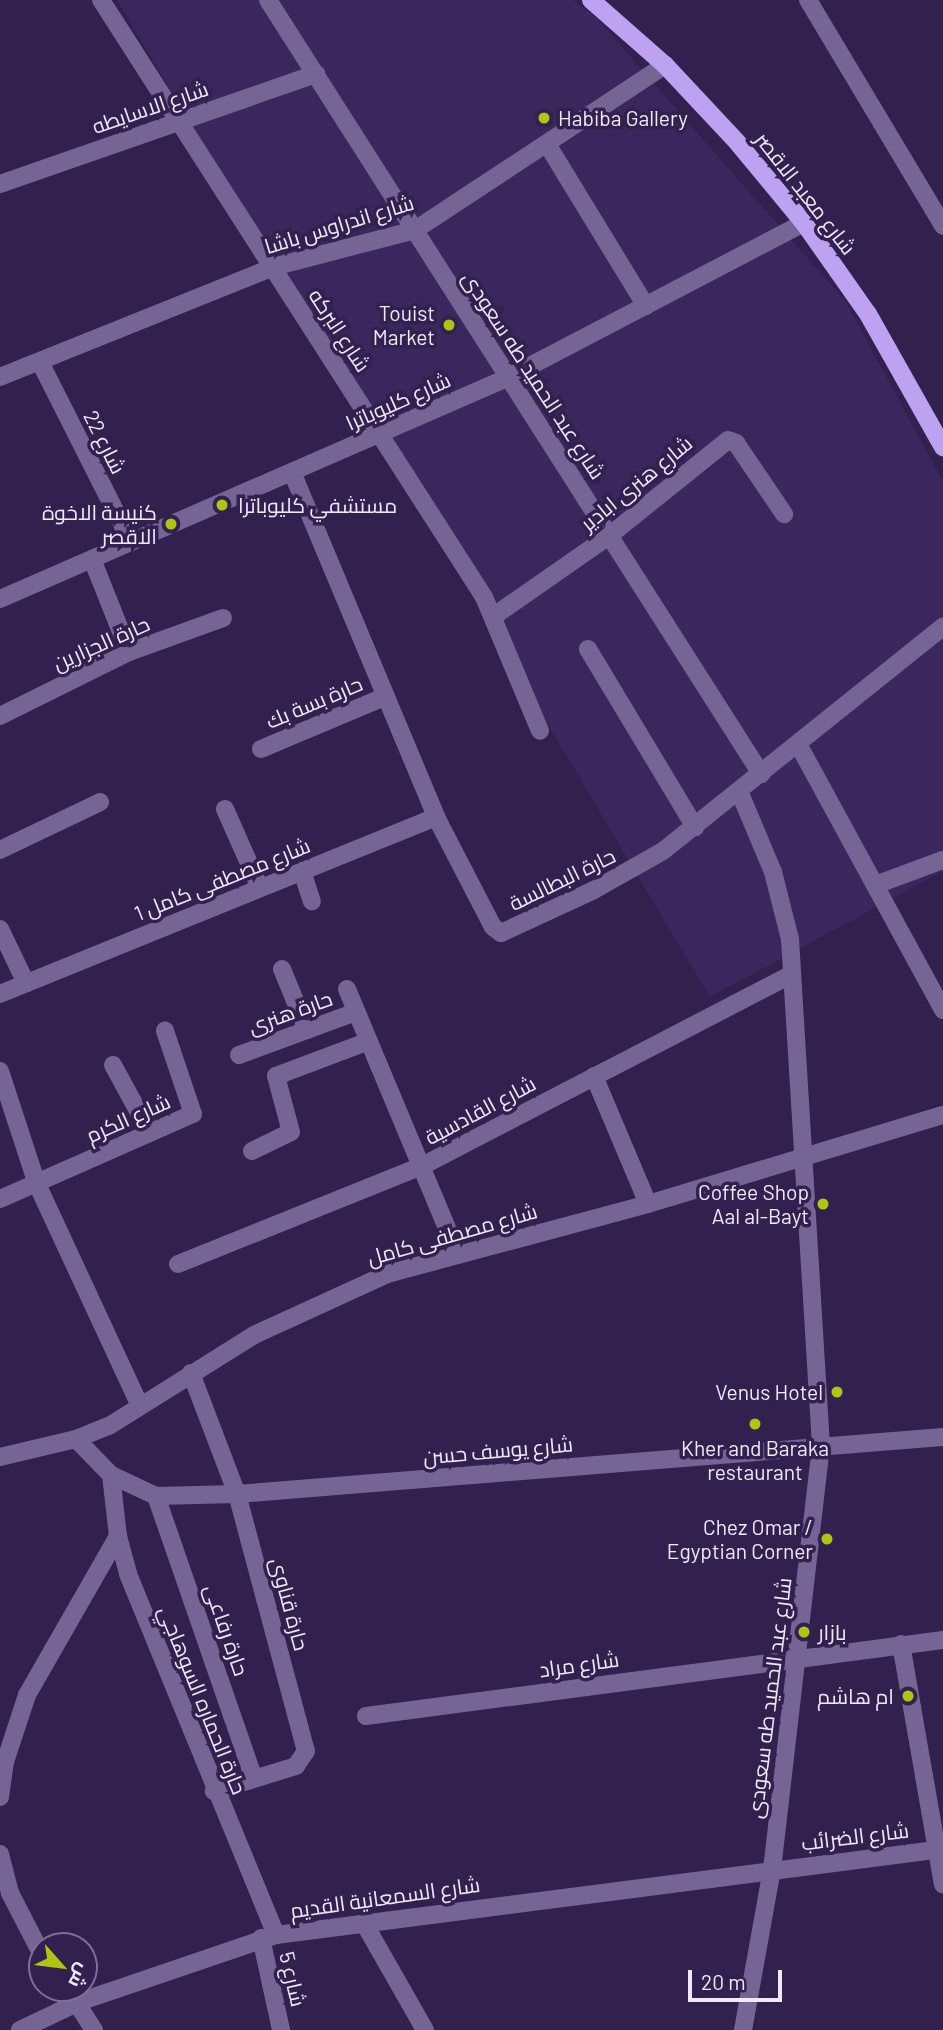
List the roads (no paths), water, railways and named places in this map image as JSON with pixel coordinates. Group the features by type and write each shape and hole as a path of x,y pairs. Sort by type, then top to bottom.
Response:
{"main road":[{"name":"شارع معبد الاقصر","path":"591,0 664,65 737,142 804,223 868,314 943,447"}],"street":[{"name":"شارع البركه","path":"101,0 494,616 540,731"},
{"name":"شارع عبد الحميد طه سعودى","path":"268,0 761,774"},
{"path":"808,0 943,226"},
{"name":"شارع اندراوس باشا","path":"0,377 273,267 415,230 664,65"},
{"name":"شارع الاسايطه","path":"0,184 316,74"},
{"path":"547,144 646,306"},
{"name":"شارع كليوباترا","path":"0,599 509,377 804,223"},
{"name":"شارع 22","path":"40,362 131,542"},
{"name":"شارع هنرى ابادير","path":"494,616 610,535 728,440 736,443 784,514"},
{"name":"حارة البطالسة","path":"292,472 436,817 493,926 501,933 629,872 695,827 943,628"},
{"path":"92,559 129,652"},
{"name":"حارة الجزارين","path":"0,716 129,652 223,618"},
{"path":"588,649 695,827"},
{"name":"حارة بسة بك","path":"261,749 384,697"},
{"path":"798,744 878,884 943,1010"},
{"name":"شارع عبد الحميد طه سعودى","path":"739,791 783,905 792,974 821,1446 772,1869 743,2030"},
{"path":"0,850 100,802"},
{"path":"225,809 260,888"},
{"name":"شارع مصطفى كامل 1","path":"0,994 436,817"},
{"path":"878,884 943,860"},
{"path":"302,871 312,901"},
{"path":"0,929 26,983"},
{"path":"282,969 307,1030"},
{"name":"شارع القادسية","path":"178,1264 422,1166 792,974"},
{"path":"347,989 457,1252"},
{"name":"حارة هنرى","path":"239,1055 356,1012"},
{"name":"شارع الكرم","path":"0,1199 194,1111 164,1031"},
{"path":"252,1151 291,1132 276,1076 369,1041"},
{"path":"113,1065 150,1133"},
{"path":"0,1071 37,1184 140,1406"},
{"path":"594,1076 648,1203"},
{"name":"شارع مصطفى كامل","path":"0,1457 76,1439 140,1406 191,1373 319,1301 457,1252 648,1203 943,1115"},
{"name":"حارة قناوى","path":"191,1373 237,1494 306,1751 296,1766 214,1791"},
{"name":"شارع يوسف حسن","path":"76,1439 110,1475 156,1496 237,1494 943,1437"},
{"name":"حارة الحماره السوهاجي","path":"110,1475 118,1536 128,1574 214,1791 268,1937"},
{"name":"حارة رفاعى","path":"156,1496 254,1779"},
{"path":"0,1797 9,1721 118,1536"},
{"name":"شارع مراد","path":"366,1716 943,1640"},
{"path":"901,1644 941,1849 943,1884"},
{"name":"شارع الضرائب","path":"772,1869 941,1849"},
{"path":"0,1854 10,1894 30,1932"},
{"name":"شارع السمعانية القديم","path":"98,1995 268,1937 772,1869"},
{"path":"363,1923 425,2030"},
{"name":"شارع 5","path":"268,1937 281,2030"},
{"path":"79,2002 94,2030"},
{"name":"شارع السمعانية القديم","path":"20,2030 79,2002"}],"place":[{"name":"Habiba Gallery","path":"544,118"},
{"name":"Touist Market","path":"449,325"},
{"name":"مستشفي كليوباترا","path":"222,505"},
{"name":"كنيسة الاخوة الاقصر","path":"171,524"},
{"name":"Coffee Shop Aal al‑Bayt","path":"823,1204"},
{"name":"Venus Hotel","path":"837,1392"},
{"name":"Kher and Baraka restaurant","path":"755,1424"},
{"name":"Chez Omar / Egyptian Corner","path":"827,1539"},
{"name":"بازار","path":"804,1632"},
{"name":"ام هاشم","path":"908,1696"}]}
